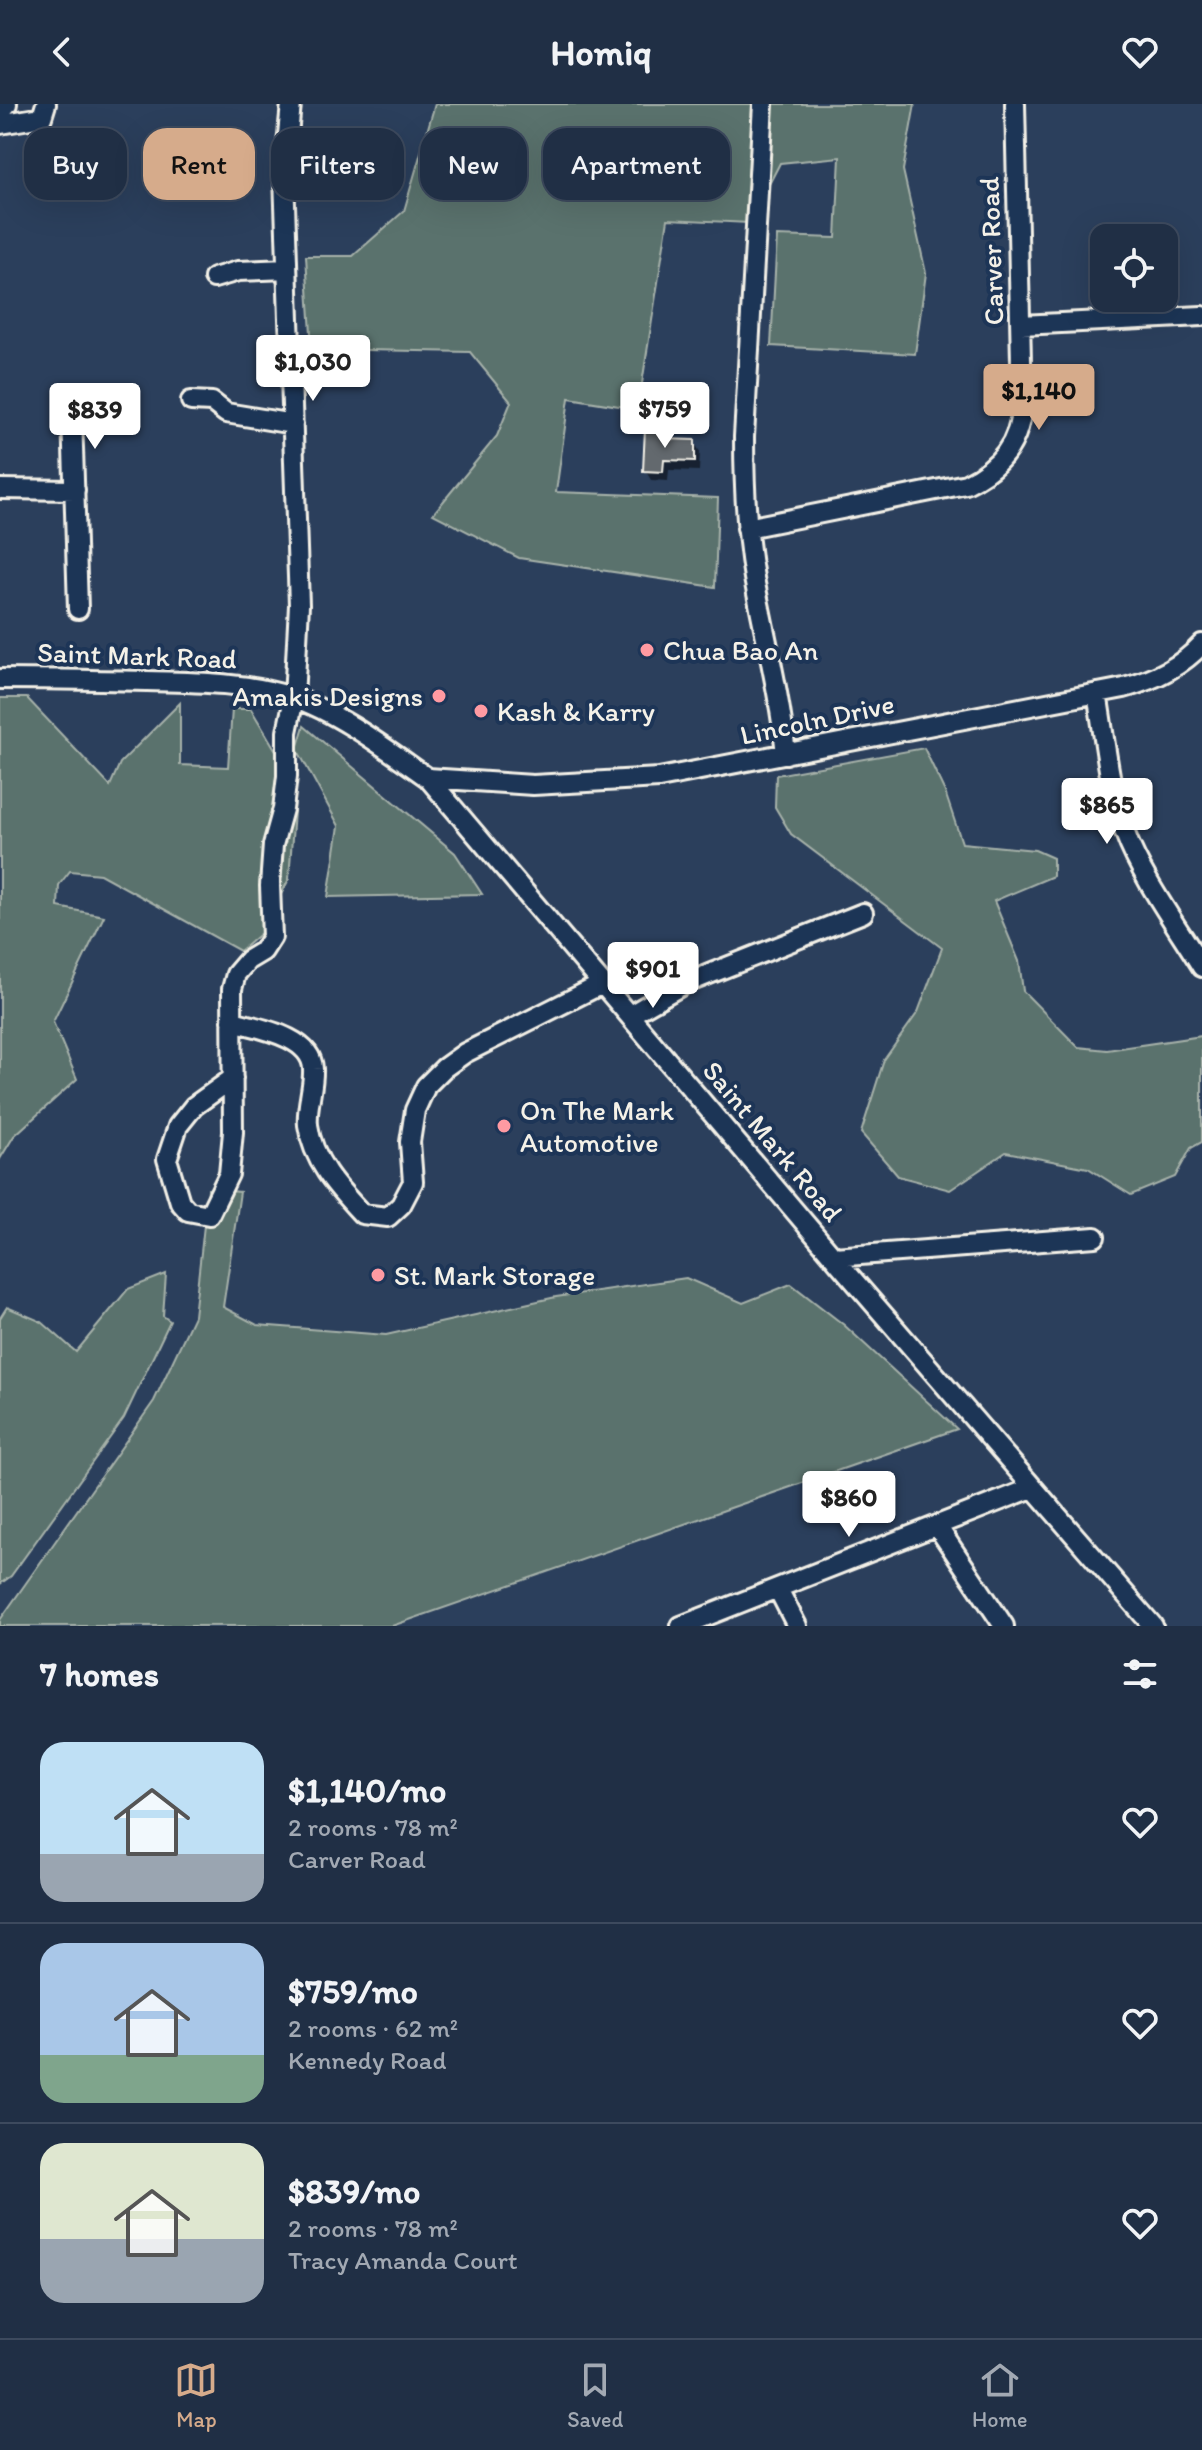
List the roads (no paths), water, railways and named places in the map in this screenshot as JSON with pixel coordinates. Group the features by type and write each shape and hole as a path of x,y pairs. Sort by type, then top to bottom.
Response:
{"street":[{"path":"0,112 7,104"},
{"path":"0,124 42,117 46,104"},
{"path":"233,1078 194,1106 178,1126 167,1159 180,1202 188,1211 209,1215 229,1174 233,1132 233,1078 232,989 236,974 248,960 263,951 272,937 270,886 273,845 283,809 287,776 287,732 294,698 299,605 284,176 291,104"},
{"path":"763,104 744,437 747,528 784,728 786,754"},
{"name":"Carver Road","path":"747,528 957,487 983,477 1001,461 1016,434 1022,404 1015,104"},
{"path":"214,278 238,271 287,269"},
{"path":"1021,325 1202,316"},
{"path":"191,401 212,402 226,413 293,424"},
{"path":"72,415 78,609"},
{"path":"0,489 75,490"},
{"name":"Lincoln Drive","path":"428,778 533,785 691,774 1142,683 1175,668 1202,644"},
{"name":"Saint Mark Road","path":"0,679 214,683 251,687 294,698 363,733 428,778 834,1257 1153,1626"},
{"path":"1097,693 1116,806 1125,834 1139,863 1202,967"},
{"path":"630,1015 684,984 863,913"},
{"path":"232,1021 285,1035 305,1050 314,1066 308,1124 317,1159 362,1214 388,1217 401,1205 413,1182 410,1142 415,1110 426,1086 465,1053 602,984"},
{"path":"834,1257 1095,1237"},
{"path":"681,1626 1032,1488"},
{"path":"937,1526 1004,1626"},
{"path":"778,1589 797,1626"}],"place":[{"name":"Chua Bao An","path":"647,650"},
{"name":"Amakis Designs","path":"439,696"},
{"name":"Kash & Karry","path":"481,711"},
{"name":"On The Mark Automotive","path":"504,1126"},
{"name":"St. Mark Storage","path":"378,1275"}]}
